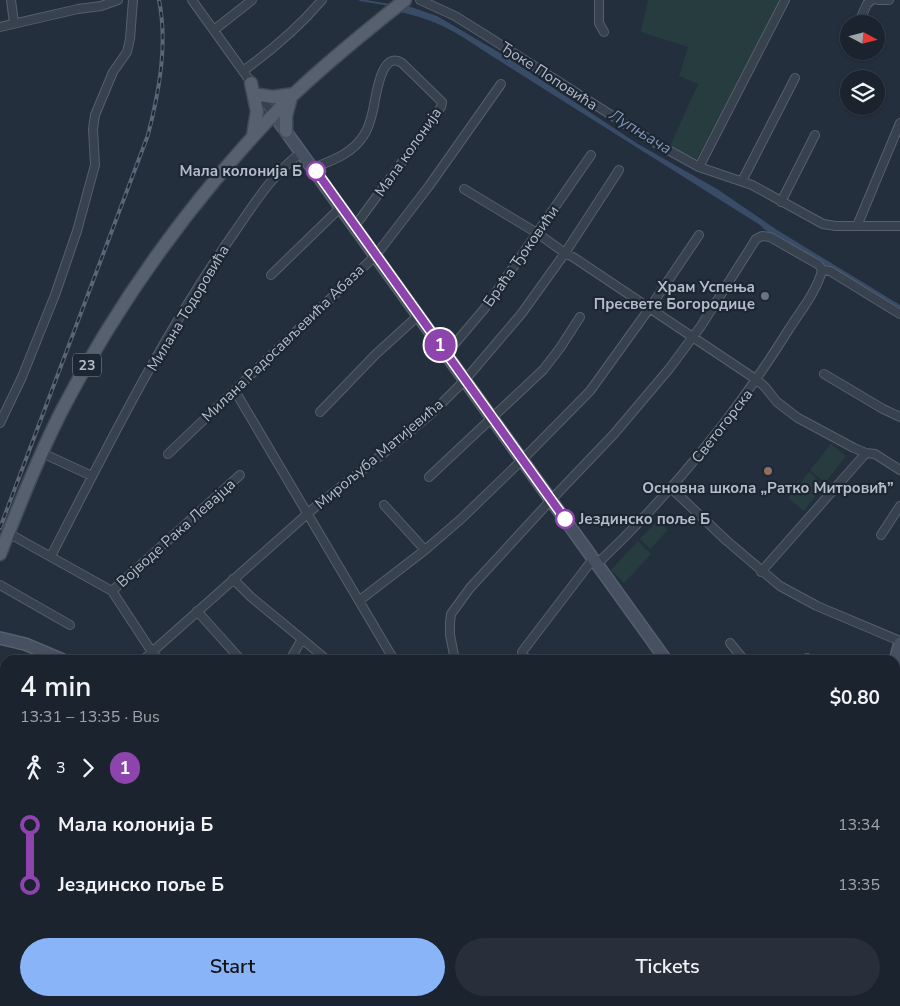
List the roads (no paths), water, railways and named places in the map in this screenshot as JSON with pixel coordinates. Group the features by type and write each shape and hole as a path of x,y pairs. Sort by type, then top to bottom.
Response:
{"main road":[{"name":"23","path":"0,554 42,452 62,412 98,344 148,267 185,217 292,95 405,0"},
{"path":"251,83 257,110 256,134 272,128 285,129 286,116 292,95 273,97 259,94"}],"street":[{"path":"11,0 14,23"},
{"path":"82,0 87,7"},
{"path":"0,27 87,7 101,6 118,0"},
{"path":"0,423 22,377 77,231 96,165 93,128 94,115 113,72 127,52 133,0"},
{"path":"192,0 662,655"},
{"path":"214,30 252,0"},
{"path":"243,71 280,42 322,0"},
{"name":"Ђоке Поповића","path":"420,0 433,4 454,16 642,135 699,167 752,185 822,224 836,226 900,226"},
{"path":"600,0 599,23 604,32"},
{"path":"699,167 785,0"},
{"path":"862,15 867,4 872,0"},
{"path":"878,0 889,0"},
{"name":"Мала колонија","path":"313,168 342,157 364,136 370,123 382,75 388,64 392,61 398,60 402,63 442,102 441,107 424,132 355,226"},
{"path":"742,181 795,78"},
{"name":"Милана Радосављевића Абаза","path":"168,454 376,255 429,186 501,84"},
{"path":"857,226 900,123"},
{"path":"781,202 815,135"},
{"name":"Милана Тодоровића","path":"51,556 119,425 207,273 272,181 285,166 302,152"},
{"name":"Браћа Ђоковићи","path":"446,354 485,308 591,155"},
{"name":"Мирољуба Матијевића","path":"148,655 308,513 431,414 465,380 522,313 565,253 619,170"},
{"path":"464,188 537,233 757,380 777,402 798,418 866,453 875,454 900,470"},
{"path":"271,275 341,207"},
{"path":"360,600 425,550 461,519 590,391 699,235"},
{"path":"453,655 450,623 452,614 470,588 628,418 670,369 693,337 754,242 762,236 775,239 819,265 822,270 830,271 900,314"},
{"name":"Светогорска","path":"523,655 522,652 595,562 671,488 716,436 757,380 808,298 822,270"},
{"path":"320,412 376,354 419,314"},
{"path":"429,476 493,418 548,364 566,341 580,318"},
{"path":"824,374 900,417"},
{"path":"235,391 391,655"},
{"path":"42,452 92,476"},
{"path":"761,572 866,453"},
{"name":"Војводе Рака Левајца","path":"112,591 240,476"},
{"path":"671,488 761,572 780,586 808,602 900,642 897,655"},
{"path":"384,505 425,550"},
{"path":"881,535 900,506"},
{"name":"Војводе Рака Левајца","path":"8,533 112,591 155,655"},
{"path":"233,579 251,598 321,655"},
{"path":"0,586 70,625"},
{"path":"198,611 237,655"},
{"path":"0,630 25,644 51,655"},
{"path":"0,638 25,644"},
{"path":"293,655 302,640"},
{"path":"730,643 740,655"}],"water":[{"path":"408,6 437,16 505,56 638,144 717,189 777,230 900,305 900,312 765,230 760,225 464,38 445,27 400,12"}],"waterway":[{"name":"Лупњача","path":"360,0 390,5"}],"railway":[{"path":"0,528 148,135 156,102 161,68 163,34 159,0"}],"place":[{"name":"Мала колонија Б","path":"316,171"},
{"name":"Храм Успења Пресвете Богородице","path":"765,296"},
{"name":"Основна школа „Ратко Митровић”","path":"768,471"},
{"name":"Јездинско поље Б","path":"565,519"}]}
